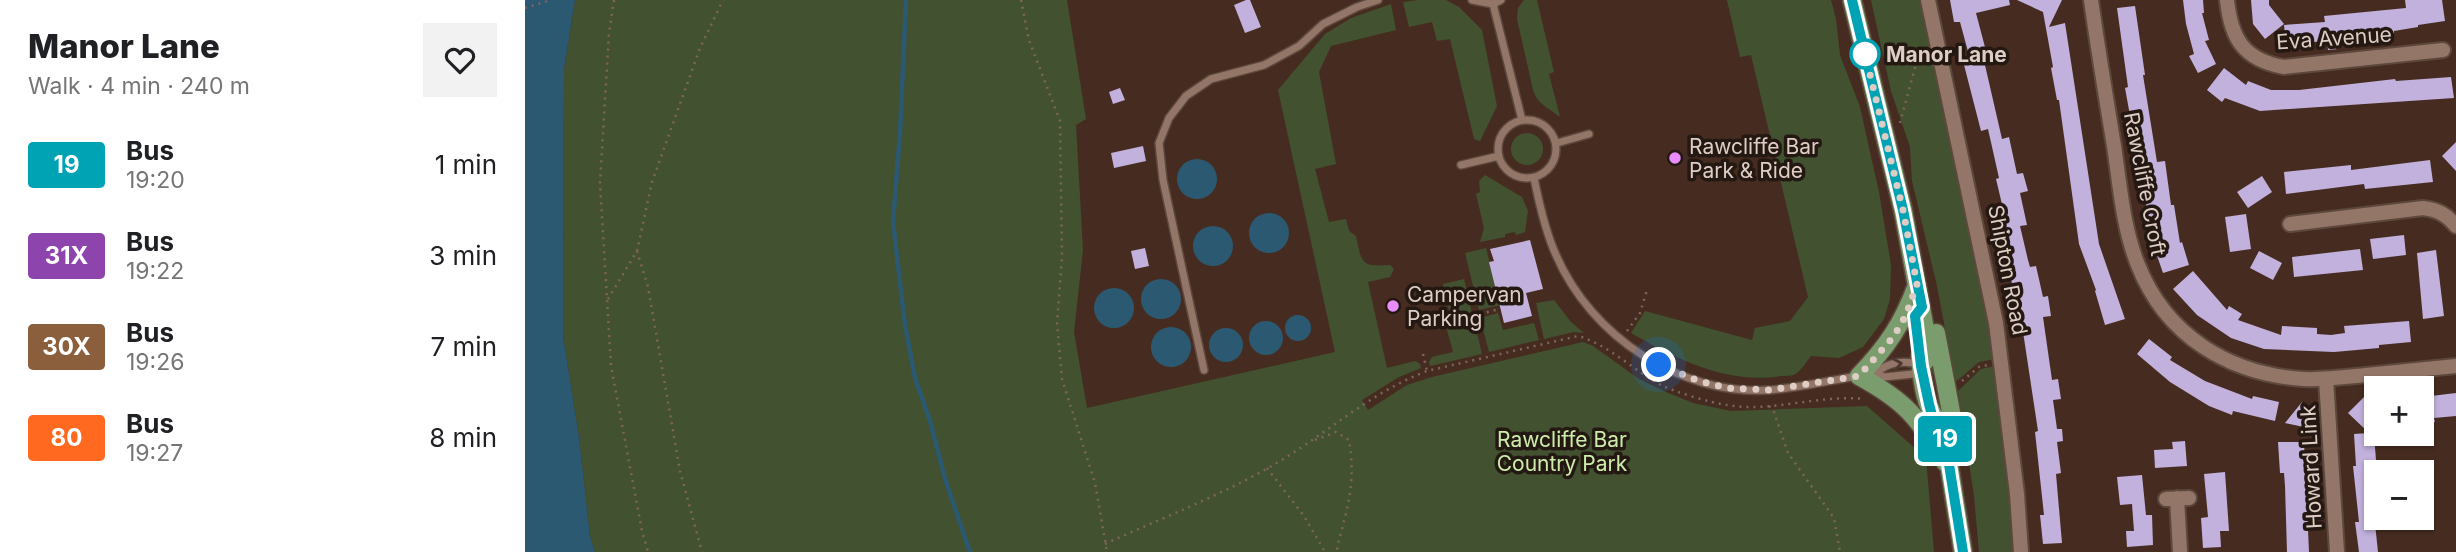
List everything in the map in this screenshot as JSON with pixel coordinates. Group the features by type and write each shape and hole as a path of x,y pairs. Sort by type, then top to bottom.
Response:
{"main road":[{"path":"1852,0 1903,210 1922,307 1932,314 1951,383 1952,417 1943,427"},
{"path":"1917,284 1906,315 1867,374 1910,410 1949,469"},
{"path":"1922,307 1915,316 1921,366 1933,419 1943,427 1963,552"},
{"path":"1921,366 1934,370 1951,383"}],"street":[{"name":"Shipton Road","path":"1928,0 1996,323 2017,494 2021,552"},
{"name":"Rawcliffe Croft","path":"2091,0 2129,235 2147,285 2177,326 2202,348 2223,359 2275,375 2326,379 2456,366"},
{"name":"Eva Avenue","path":"2228,0 2235,38 2248,53 2264,64 2284,67 2442,50"},
{"path":"2290,224 2423,208 2437,209 2456,226"},
{"name":"Howard Link","path":"2326,379 2337,552"},
{"path":"2177,498 2181,552"}],"lane":[{"path":"1204,370 1163,180 1160,143 1169,118 1186,96 1210,79 1263,65 1299,46 1323,24 1378,0"},
{"path":"1472,0 1493,4 1501,0"},
{"path":"1493,4 1522,120"},
{"path":"1522,120 1537,121 1546,127 1557,143 1556,156 1551,167 1534,178 1521,178 1512,174 1504,167 1499,156 1500,138 1505,130 1522,120"},
{"path":"1557,143 1588,134"},
{"path":"1461,165 1499,156"},
{"path":"1534,178 1555,255 1574,288 1598,320 1646,358 1672,372 1728,388 1769,390 1867,374 1893,363 1912,362 1921,366 1913,374 1884,377 1867,374"}],"path":[{"path":"525,8 551,0"},
{"path":"614,0 609,33 600,183 607,302 611,366 648,552"},
{"path":"607,302 637,251 652,182 700,48 723,0"},
{"path":"1021,0 1029,40 1060,121 1062,258 1057,323 1062,379 1095,483 1107,552"},
{"path":"1900,123 1923,35"},
{"path":"637,251 648,287 680,471 702,552"},
{"path":"1285,458 1363,404 1404,380 1427,371 1578,336 1593,340 1610,352 1640,313 1647,290"},
{"path":"1445,322 1500,309"},
{"path":"1423,354 1427,371"},
{"path":"1951,383 1979,367 2001,362"},
{"path":"1769,406 1774,412 1788,453 1834,518 1840,552"},
{"path":"1105,544 1216,496 1321,436 1336,432 1349,440 1352,462 1350,502 1337,547 1338,552"},
{"path":"1267,468 1304,516 1325,552"}],"green space":[{"name":"Rawcliffe Bar Country Park","path":"575,0 1067,0 1086,119 1076,125 1083,250 1074,332 1087,408 1335,352 1278,90 1325,34 1351,18 1391,4 1396,30 1331,46 1319,72 1336,164 1315,169 1329,222 1346,219 1349,231 1356,236 1364,262 1390,265 1394,269 1390,277 1368,282 1387,368 1415,361 1421,368 1399,377 1362,400 1368,410 1407,385 1432,377 1583,342 1593,346 1639,379 1693,403 1731,411 1867,406 1926,458 1934,552 595,552 590,536 579,437 563,336 564,69"},
{"path":"1446,0 1459,7 1482,30 1497,106 1480,141 1474,139 1450,39 1437,41 1432,22 1409,27 1403,2"},
{"path":"1524,0 1537,0 1554,72 1549,74 1560,117 1541,103 1533,90 1517,19 1518,8"},
{"path":"1727,0 1831,0 1840,55 1860,107 1879,192 1891,265 1890,299 1884,319 1863,347 1839,358 1811,356 1799,371 1791,375 1761,378 1722,373 1684,360 1631,333 1645,311 1752,340 1755,328 1790,321 1808,297 1751,55 1740,57"},
{"path":"1871,0 1921,0 1941,89 1995,359 1979,362 1955,381 1937,286 1912,181 1910,147 1891,91"},
{"path":"1527,133 1538,138 1543,149 1538,160 1527,165 1516,160 1511,149 1516,138"},
{"path":"1485,175 1522,197 1528,211 1525,232 1505,234 1505,237 1480,242 1484,228 1476,194 1480,192 1479,181"},
{"path":"1486,248 1497,292 1491,294 1492,300 1498,299 1500,305 1479,310 1465,253"},
{"path":"1464,279 1472,313 1451,318 1443,284"},
{"path":"1554,300 1571,322 1584,333 1574,332 1544,339 1536,303"},
{"path":"1498,313 1503,330 1534,323 1539,340 1489,352 1480,318"},
{"path":"1474,320 1482,354 1430,366 1432,357 1453,352 1446,326"},
{"path":"1995,366 2011,495 2014,552 1979,552 1974,496 1958,391 1981,369"}],"water":[{"path":"525,0 575,0 564,69 563,336 579,437 590,536 595,552 525,552"},
{"path":"1197,159 1205,160 1211,165 1216,171 1216,187 1211,193 1205,198 1197,199 1189,198 1183,193 1178,187 1177,179 1178,171 1183,165 1189,160"},
{"path":"1269,213 1277,214 1283,219 1288,225 1288,241 1283,247 1277,252 1269,253 1261,252 1255,247 1250,241 1249,233 1250,225 1255,219 1261,214"},
{"path":"1213,226 1221,227 1227,232 1232,238 1232,254 1227,260 1221,265 1213,266 1205,265 1199,260 1194,254 1193,246 1194,238 1199,232 1205,227"},
{"path":"1161,279 1175,285 1181,299 1175,313 1161,319 1147,313 1141,299 1147,285"},
{"path":"1114,288 1122,289 1128,294 1133,300 1133,316 1128,322 1122,327 1114,328 1106,327 1100,322 1095,316 1094,308 1095,300 1100,294 1106,289"},
{"path":"1298,315 1307,319 1311,328 1307,337 1298,341 1289,337 1285,328 1289,319"},
{"path":"1266,321 1278,326 1283,338 1278,350 1266,355 1254,350 1249,338 1254,326"},
{"path":"1171,327 1185,333 1191,347 1185,361 1171,367 1157,361 1151,347 1157,333"},
{"path":"1226,328 1238,333 1243,345 1238,357 1226,362 1214,357 1209,345 1214,333"}],"building":[{"path":"1250,0 1261,27 1245,33 1234,5"},
{"path":"1950,0 2009,0 2010,5 1976,13 1986,51 1982,52 2002,139 2009,137 2017,174 2023,173 2028,191 2020,193 2027,225 2020,226 2028,260 2030,267 2036,266 2043,297 2048,296 2051,316 2043,317 2052,380 2058,379 2061,399 2053,400 2057,429 2062,429 2063,441 2057,442 2061,473 2056,474 2062,543 2043,544 2040,515 2044,515 2035,432 2038,431 2017,292 2014,293 1998,218 2005,217 1996,179 1999,178 1988,129 1981,131 1963,61 1970,59 1960,22 1954,22"},
{"path":"2017,0 2062,0 2049,27 2065,23 2099,244 2125,319 2105,325 2096,290 2079,244 2059,100 2051,68 2053,67 2043,12"},
{"path":"2183,0 2203,0 2202,13 2209,40 2205,41 2216,64 2198,73 2189,56 2194,54"},
{"path":"2251,0 2269,0 2269,5 2284,24 2265,39 2253,24"},
{"path":"2405,0 2442,0 2445,21 2418,25 2394,33 2337,37 2338,49 2328,50 2327,41 2286,44 2284,25 2325,22 2324,16 2406,8"},
{"path":"2135,6 2157,162 2165,161 2171,205 2174,205 2180,243 2182,242 2189,265 2163,273 2152,241 2125,88 2128,87 2117,8"},
{"path":"2224,68 2246,85 2248,81 2271,90 2451,77 2454,98 2260,111 2225,98 2222,102 2207,90"},
{"path":"1120,88 1125,100 1113,104 1109,92"},
{"path":"2456,142 2456,171 2442,156"},
{"path":"1143,146 1146,161 1114,168 1111,153"},
{"path":"2430,160 2433,182 2365,189 2364,184 2286,194 2284,172 2351,165 2351,170"},
{"path":"2262,176 2272,192 2248,208 2237,192"},
{"path":"2246,214 2251,249 2230,252 2225,217"},
{"path":"2404,235 2406,255 2373,259 2370,239"},
{"path":"1530,240 1543,289 1526,293 1532,316 1504,323 1489,262 1494,261 1490,249"},
{"path":"1145,248 1149,266 1135,269 1131,251"},
{"path":"2360,249 2363,270 2294,277 2292,257"},
{"path":"2436,250 2444,316 2423,319 2417,253"},
{"path":"2259,251 2282,263 2273,280 2250,268"},
{"path":"2193,271 2227,310 2229,306 2242,314 2238,320 2281,335 2282,326 2317,328 2317,334 2331,335 2345,333 2344,326 2409,321 2411,342 2334,352 2264,349 2231,338 2197,315 2173,289"},
{"path":"2149,339 2172,357 2170,360 2205,381 2252,399 2253,396 2279,402 2275,421 2233,411 2232,415 2209,406 2170,382 2137,354"},
{"path":"2456,393 2456,416 2434,418 2434,396"},
{"path":"2364,397 2364,428 2348,413"},
{"path":"2302,402 2304,427 2285,423"},
{"path":"2364,433 2364,446 2375,446 2376,460 2364,460 2364,530 2376,530 2378,552 2359,552 2355,522 2359,522 2353,466 2356,466 2354,434"},
{"path":"2185,441 2187,466 2155,468 2154,450 2173,449 2172,442"},
{"path":"2278,442 2304,442 2309,552 2287,552 2284,473 2280,473"},
{"path":"2225,472 2229,531 2220,531 2221,547 2203,548 2201,518 2208,517 2204,474"},
{"path":"2142,475 2146,515 2152,515 2153,545 2127,547 2126,531 2134,531 2132,504 2120,505 2117,477"}],"waterway":[{"path":"906,0 893,222 905,325 915,378 970,552"}],"bus line":[{"name":"19","path":"1852,0 1903,210 1922,307 1915,316 1921,366 1933,419 1943,427 1963,552"}],"place":[{"name":"Manor Lane","path":"1865,54"},
{"name":"Rawcliffe Bar Park & Ride","path":"1675,158"},
{"name":"Campervan Parking","path":"1393,306"}],"route":[{"path":"1659,365 1672,372 1728,388 1769,390 1859,376 1894,336 1906,315 1917,284 1903,210 1865,54"}]}
